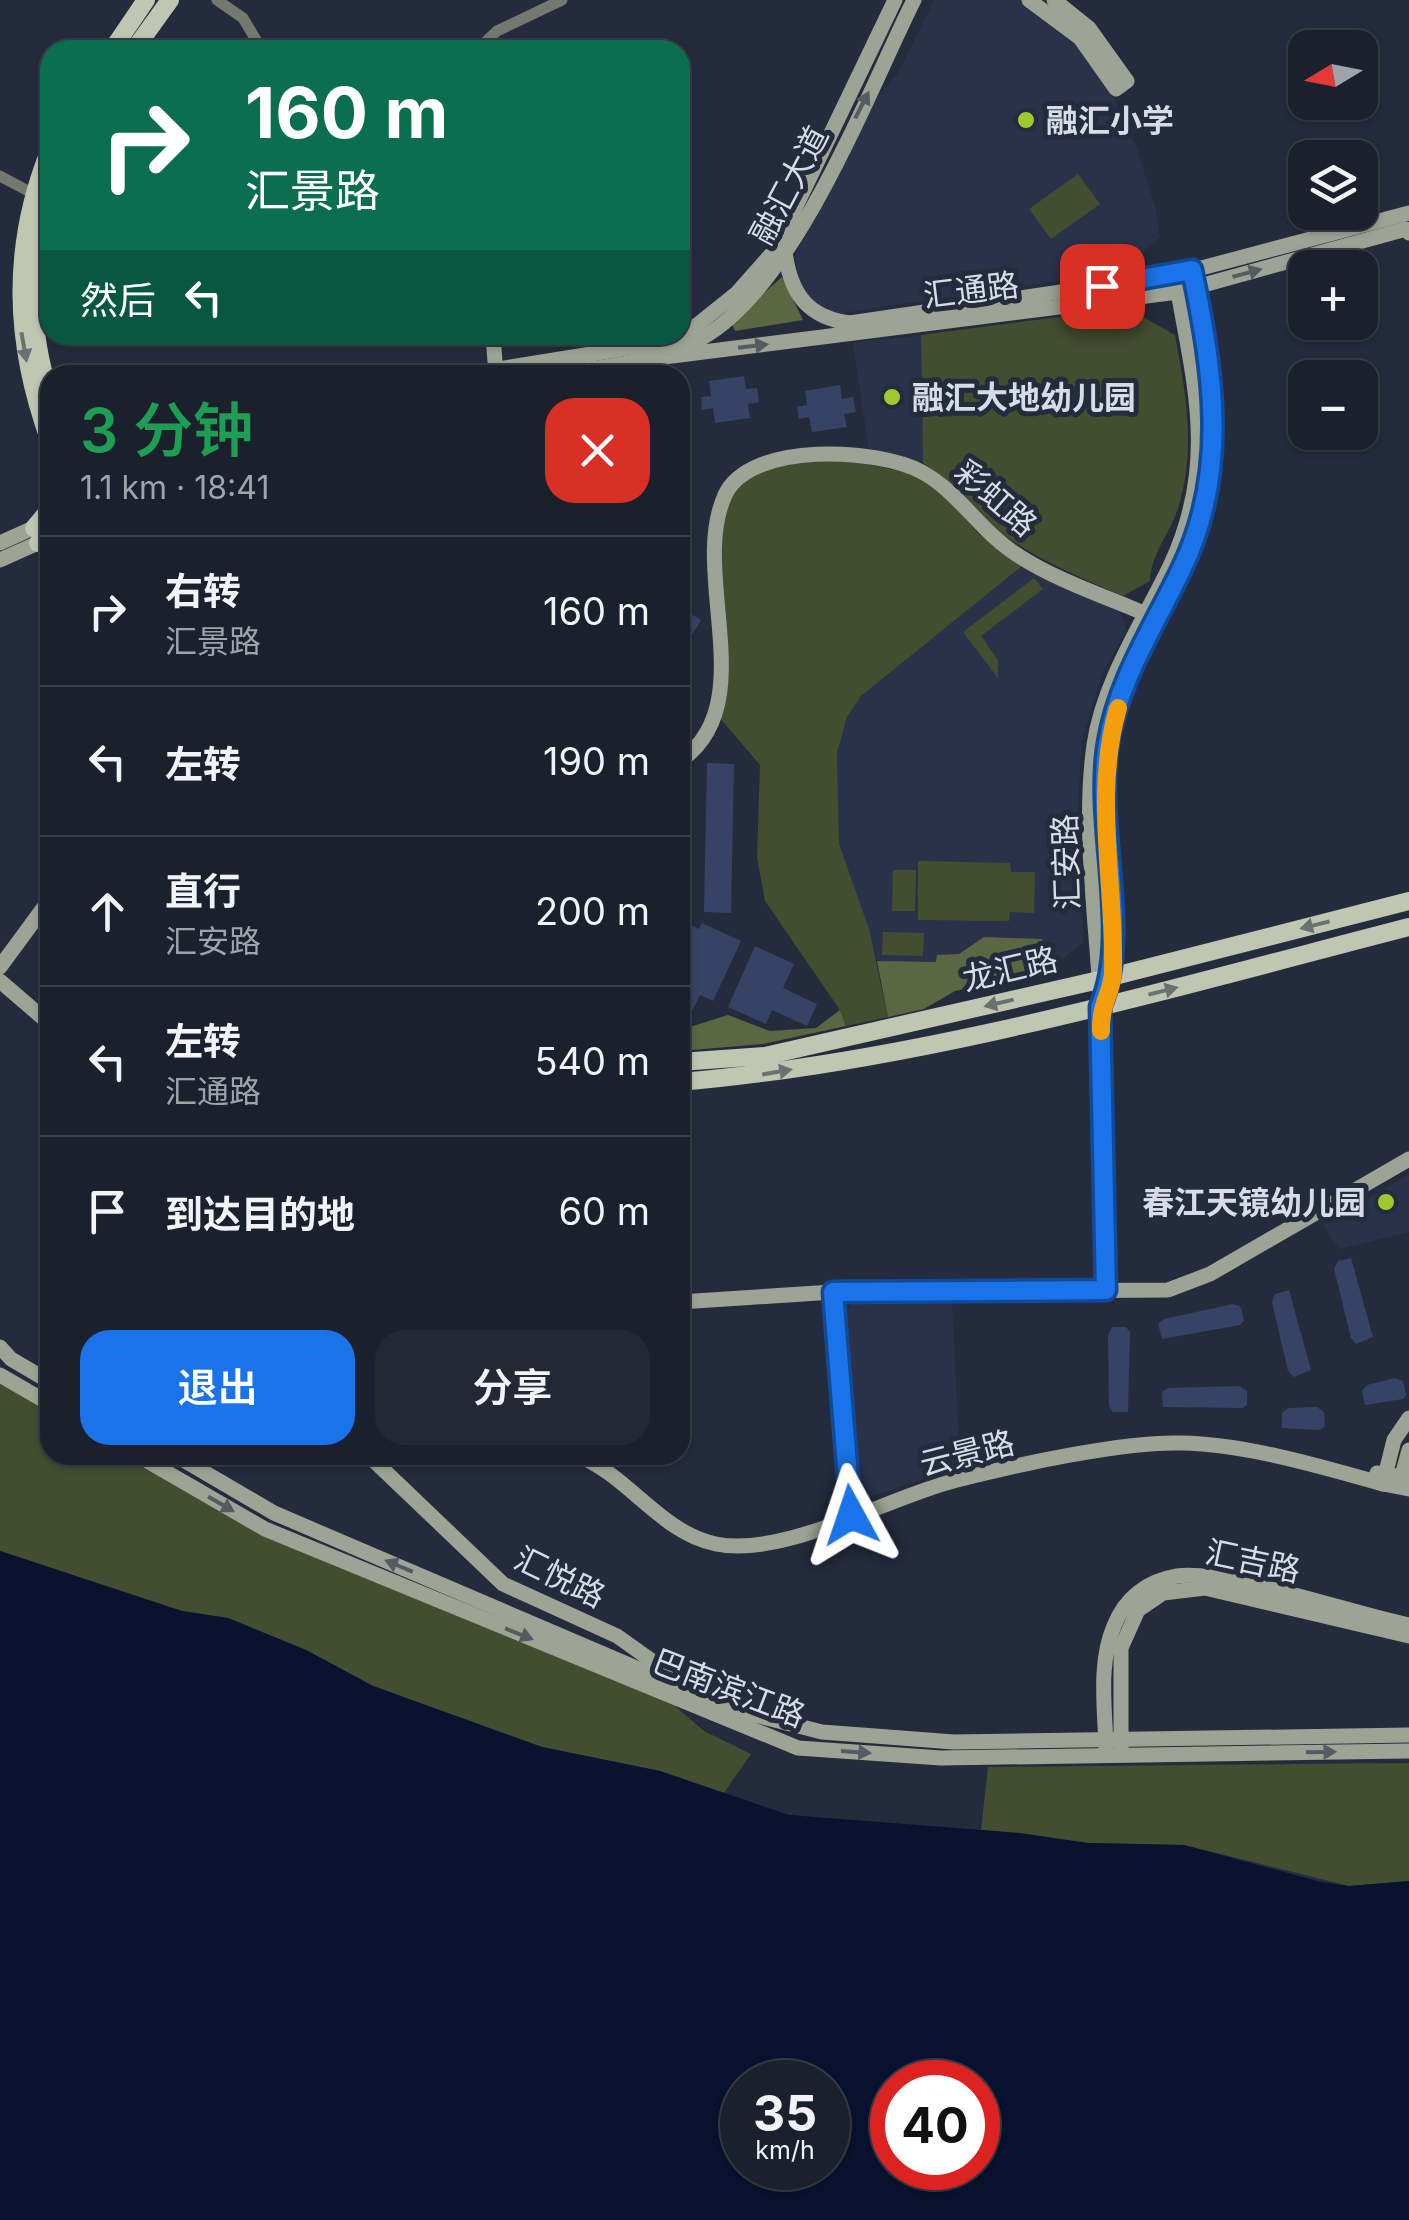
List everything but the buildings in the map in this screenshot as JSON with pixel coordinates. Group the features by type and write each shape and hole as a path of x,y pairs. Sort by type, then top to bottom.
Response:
{"main road":[{"path":"119,40 146,0"},
{"path":"141,40 170,0"},
{"path":"40,195 20,268 20,327 40,414"},
{"path":"40,202 34,268 36,326 44,365"},
{"name":"龙汇路","path":"690,1061 765,1056 1106,978 1409,901"},
{"name":"龙汇路","path":"690,1081 767,1074 1100,1007 1409,930"}],"street":[{"path":"217,0 243,18 256,40"},
{"path":"487,40 497,31 562,0"},
{"name":"融汇大道","path":"690,329 737,294 774,250 895,0"},
{"name":"融汇大道","path":"690,340 718,326 746,304 786,258 914,0"},
{"path":"1030,0 1080,38 1122,85 1089,28 1054,0"},
{"path":"0,176 40,191"},
{"name":"汇通路","path":"786,258 794,290 804,304 818,316 850,323 1174,275 1194,278 1408,223"},
{"name":"汇安路","path":"1106,1290 1100,1007 1106,978 1104,806 1108,743 1125,682 1194,499 1201,455 1200,420 1174,275"},
{"name":"汇通路","path":"656,358 1178,292 1194,278"},
{"name":"汇安路","path":"1152,616 1185,563 1205,504 1212,457 1215,392 1194,278"},
{"name":"融汇大道","path":"535,365 647,345"},
{"name":"融汇大道","path":"611,365 656,358 681,345"},
{"name":"彩虹路","path":"690,751 710,730 717,702 720,666 716,527 726,492 755,466 800,455 897,462 943,486 982,530 1015,554 1152,616"},
{"path":"0,544 40,535"},
{"path":"0,560 40,536"},
{"path":"0,967 40,913"},
{"path":"0,981 40,1015"},
{"path":"690,1301 833,1292 1168,1290 1198,1280 1409,1159"},
{"path":"833,1292 851,1515"},
{"path":"0,1347 11,1359 40,1376"},
{"path":"0,1375 40,1398"},
{"path":"1398,1481 1394,1440 1409,1418"},
{"name":"云景路","path":"595,1465 618,1478 685,1534 720,1546 781,1542 956,1480 1161,1444 1204,1444 1398,1481"},
{"path":"1398,1481 1409,1450"},
{"name":"巴南滨江路","path":"154,1465 265,1530 798,1748 941,1758 1409,1735"},
{"name":"巴南滨江路","path":"192,1465 274,1513 732,1708 822,1732 1114,1748 1409,1751"},
{"name":"汇悦路","path":"378,1465 502,1584 617,1636 696,1692"},
{"name":"汇吉路","path":"1114,1748 1105,1668 1113,1628 1132,1596 1161,1580 1207,1576 1409,1625"},
{"name":"汇吉路","path":"1114,1748 1121,1648 1138,1610 1163,1592 1205,1588 1409,1636"}],"shaded area":[{"path":"934,0 1018,0 1031,6 1075,41 1110,91 1137,149 1160,237 1119,272 836,314 815,304 799,282 795,256 869,107 898,73"},
{"name":"融汇大地幼儿园","path":"921,335 923,463 869,452 853,343"},
{"path":"1022,566 1119,609 1127,630 1102,674 1082,740 1078,805 1083,942 1050,970 955,991 924,1009 888,1017 877,961 839,844 837,753 847,717 861,696"},
{"name":"春江天镜幼儿园","path":"1409,1174 1409,1232 1339,1249 1324,1226"},
{"path":"952,1300 960,1467 870,1497 858,1489 845,1311 853,1302"},
{"path":"0,1551 182,1611 228,1618 306,1650 373,1686 542,1747 660,1771 789,1815 1020,1833 1088,1843 1184,1845 1321,1882 1349,1886 1409,1881 1409,2220 0,2220"}],"green space":[{"path":"1078,174 1100,204 1051,239 1029,209"},
{"path":"782,277 803,320 735,331 731,322"},
{"path":"1127,308 1175,335 1186,401 1188,445 1177,511 1157,553 1150,581 1123,596 1023,548 983,518 923,463 921,335"},
{"path":"799,459 848,460 918,475 939,490 978,533 1022,566 861,696 847,717 837,753 839,844 869,929 888,1017 846,1026 840,1010 765,901 757,857 760,765 719,717 718,565 725,509 732,493 746,479"},
{"path":"1034,578 1043,589 981,636 998,660 998,678 963,632"},
{"path":"918,861 1010,863 1011,872 1035,872 1034,913 1010,912 1009,921 918,920"},
{"path":"893,870 916,870 915,911 892,911"},
{"path":"883,932 924,933 923,956 882,955"},
{"path":"984,937 1042,939 1050,970 955,991 924,1009 888,1017 877,961 936,962 937,955 959,954"},
{"path":"840,1010 846,1026 763,1044 690,1050 690,1027 728,1015 770,1031 816,1028"},
{"path":"0,1380 40,1407 40,1465 137,1465 668,1700 704,1731 751,1754 723,1794 660,1771 542,1747 373,1686 306,1650 228,1618 182,1611 0,1551"},
{"path":"1409,1763 1409,1881 1349,1886 1184,1845 1088,1843 981,1830 988,1767"}],"slow traffic":[{"path":"1101,1031 1100,1007 1114,976 1104,806 1108,743 1118,708"}],"place":[{"name":"融汇小学","path":"1026,120"},
{"name":"融汇大地幼儿园","path":"892,397"},
{"name":"春江天镜幼儿园","path":"1386,1202"}],"route":[{"path":"851,1515 833,1292 1106,1290 1100,1007 1114,976 1104,806 1108,743 1125,682 1185,563 1205,504 1216,413 1192,270 1102,286"}]}
